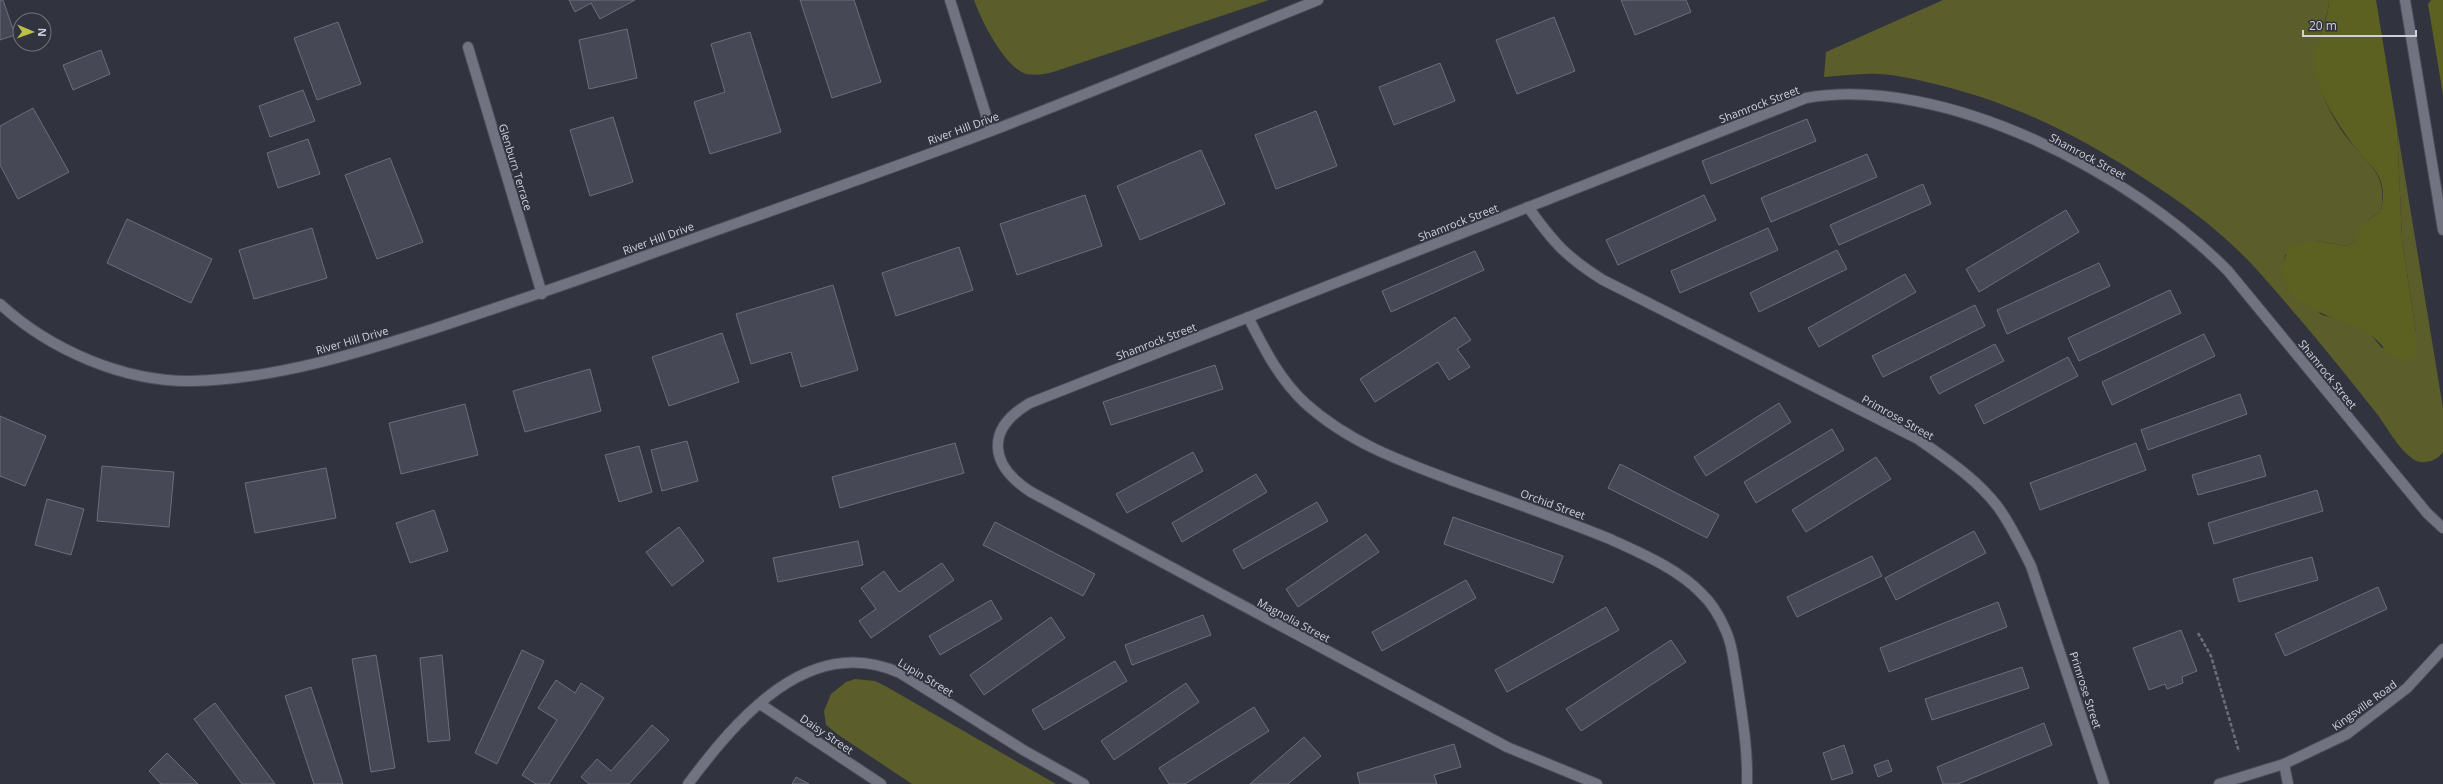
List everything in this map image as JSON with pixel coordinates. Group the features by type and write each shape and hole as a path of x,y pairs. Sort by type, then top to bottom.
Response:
{"street":[{"path":"950,0 991,131"},
{"name":"River Hill Drive","path":"0,304 37,334 64,349 96,362 150,377 191,381 268,374 354,354 542,294 991,131 1318,0"},
{"path":"2405,0 2443,230"},
{"name":"Glenburn Terrace","path":"468,47 542,294"},
{"name":"Shamrock Street","path":"997,453 998,442 1006,421 1016,411 1030,403 1806,98 1831,94 1880,96 1940,107 1992,123 2083,164 2166,216 2209,252 2246,292 2426,513 2443,528"},
{"name":"Primrose Street","path":"1528,207 1560,249 1603,280 1918,439 1961,470 1980,488 1997,506 2014,532 2031,566 2104,784"},
{"name":"Orchid Street","path":"1248,317 1272,362 1287,383 1304,402 1348,435 1389,457 1610,539 1642,554 1682,577 1701,593 1716,612 1727,632 1733,654 1745,735 1746,784"},
{"name":"Magnolia Street","path":"997,453 1001,465 1012,478 1048,501 1507,747 1597,784"},
{"name":"Kingsville Road","path":"2219,784 2284,764 2348,734 2407,688 2443,649"},
{"name":"Lupin Street","path":"688,784 713,750 760,704 802,674 820,666 848,662 870,663 900,673 1025,751 1084,784"},
{"name":"Daisy Street","path":"760,704 881,784"},
{"path":"2284,764 2288,784"}],"path":[{"path":"2198,632 2211,656 2246,776"}],"green space":[{"path":"974,0 1269,0 1056,71 1034,75 1026,74 1018,70 1002,53 994,42"},
{"path":"1943,0 2329,0 2327,13 2318,43 2316,62 2318,80 2329,109 2337,123 2346,137 2367,160 2377,174 2382,190 2381,211 2368,220 2355,242 2347,246 2317,241 2285,255 2283,276 2287,289 2322,315 2343,320 2371,335 2382,348 2416,333 2402,239 2397,128 2443,408 2443,452 2437,458 2429,462 2417,461 2407,454 2397,444 2377,414 2333,359 2289,306 2245,257 2203,220 2158,187 2118,162 2070,135 2021,112 1996,102 1943,86 1903,77 1878,74 1824,77 1826,52"},
{"path":"2329,0 2376,0 2397,128 2402,239 2416,333 2416,354 2409,361 2395,358 2370,335 2305,305 2292,295 2284,283 2283,267 2290,246 2317,241 2347,246 2355,242 2361,225 2381,211 2383,198 2380,179 2371,165 2358,151 2340,126 2329,108 2317,81 2314,62 2315,53 2326,17"},
{"path":"2431,0 2443,0 2443,95 2428,4"},
{"path":"855,679 875,681 887,687 1056,784 912,784 826,725 824,711 831,694 846,682"}],"building":[{"path":"0,0 3,0 12,26 12,36 0,40"},
{"path":"569,0 635,0 600,19 591,3 575,12"},
{"path":"800,0 854,0 881,82 832,98"},
{"path":"1621,0 1686,0 1691,12 1635,35"},
{"path":"1554,17 1575,71 1517,94 1496,40"},
{"path":"338,22 361,84 317,100 294,38"},
{"path":"627,29 637,78 589,89 579,40"},
{"path":"750,32 781,132 710,154 694,102 725,92 711,44"},
{"path":"101,50 110,74 73,90 63,65"},
{"path":"1440,63 1455,101 1394,125 1379,87"},
{"path":"303,90 315,121 270,137 259,106"},
{"path":"33,108 69,172 18,199 0,165 0,126"},
{"path":"1316,111 1337,166 1276,189 1255,135"},
{"path":"613,117 633,182 590,196 570,130"},
{"path":"1807,119 1816,141 1711,184 1702,161"},
{"path":"308,139 320,174 278,188 267,153"},
{"path":"1201,150 1225,204 1140,240 1117,186"},
{"path":"1867,154 1877,177 1771,222 1761,198"},
{"path":"390,158 423,242 377,259 345,175"},
{"path":"1923,184 1931,204 1839,245 1830,225"},
{"path":"1085,195 1102,246 1017,275 1000,224"},
{"path":"1704,195 1716,220 1618,265 1606,240"},
{"path":"2066,210 2079,232 1979,292 1966,269"},
{"path":"127,219 212,259 191,303 107,263"},
{"path":"312,228 327,278 254,299 239,250"},
{"path":"1768,228 1778,250 1680,293 1671,271"},
{"path":"959,247 973,290 896,316 882,273"},
{"path":"1837,250 1847,269 1759,312 1750,293"},
{"path":"1475,251 1484,270 1391,312 1382,291"},
{"path":"2099,263 2110,286 2007,334 1997,310"},
{"path":"1905,274 1916,292 1819,347 1808,328"},
{"path":"833,285 858,370 801,387 791,352 751,364 736,314"},
{"path":"2170,290 2181,313 2079,361 2068,338"},
{"path":"1975,305 1985,326 1883,377 1872,356"},
{"path":"1455,317 1471,340 1457,349 1470,367 1449,380 1438,362 1375,402 1360,379"},
{"path":"722,333 739,382 669,406 652,357"},
{"path":"2204,334 2215,356 2112,405 2102,382"},
{"path":"1995,344 2004,361 1939,394 1930,377"},
{"path":"2068,357 2078,376 1984,424 1975,405"},
{"path":"1215,365 1223,389 1111,425 1103,402"},
{"path":"590,369 601,411 525,432 513,391"},
{"path":"2240,394 2247,414 2148,450 2141,430"},
{"path":"1779,403 1791,422 1706,476 1694,457"},
{"path":"465,404 478,455 401,474 389,423"},
{"path":"0,416 46,436 25,486 0,476"},
{"path":"1832,429 1844,450 1756,503 1744,482"},
{"path":"687,441 698,481 662,491 651,450"},
{"path":"955,443 964,473 840,508 832,477"},
{"path":"2136,443 2146,470 2040,510 2030,483"},
{"path":"639,446 652,492 619,502 605,455"},
{"path":"1193,452 1203,471 1127,513 1116,494"},
{"path":"2260,455 2266,476 2198,495 2192,475"},
{"path":"1876,457 1891,479 1806,532 1792,510"},
{"path":"1620,464 1719,515 1707,538 1608,488"},
{"path":"102,466 174,472 169,527 97,521"},
{"path":"326,468 336,518 255,533 245,483"},
{"path":"1256,474 1267,492 1182,542 1172,523"},
{"path":"2317,490 2323,511 2214,544 2208,523"},
{"path":"47,499 84,509 71,555 35,545"},
{"path":"1317,502 1328,521 1243,569 1233,550"},
{"path":"434,510 448,551 410,563 396,523"},
{"path":"1453,517 1563,556 1553,583 1444,544"},
{"path":"995,522 1095,574 1083,596 983,545"},
{"path":"679,527 704,561 672,586 646,552"},
{"path":"1974,531 1986,553 1896,600 1885,578"},
{"path":"1366,534 1379,552 1298,607 1286,589"},
{"path":"858,541 863,565 778,582 773,558"},
{"path":"1872,556 1882,576 1797,617 1787,597"},
{"path":"2312,557 2318,580 2239,602 2233,579"},
{"path":"942,563 954,580 871,638 859,621 876,609 861,588 884,571 899,592"},
{"path":"1466,580 1476,598 1382,651 1372,632"},
{"path":"2378,587 2387,609 2285,656 2275,634"},
{"path":"991,600 1002,619 940,655 929,636"},
{"path":"1998,602 2007,627 1889,672 1880,648"},
{"path":"1606,607 1619,630 1507,692 1495,670"},
{"path":"1203,615 1211,635 1132,665 1125,645"},
{"path":"1051,617 1065,638 984,695 970,675"},
{"path":"2181,630 2197,671 2182,677 2183,683 2167,689 2165,684 2149,690 2133,648"},
{"path":"1671,640 1686,662 1581,731 1566,709"},
{"path":"522,650 544,661 497,764 475,753"},
{"path":"376,655 395,768 371,772 352,659"},
{"path":"442,655 450,740 428,742 420,658"},
{"path":"1115,661 1127,681 1044,730 1032,710"},
{"path":"2022,667 2029,688 1932,720 1925,699"},
{"path":"556,680 575,693 581,683 604,698 549,784 536,784 522,775 557,720 538,708"},
{"path":"1186,683 1199,702 1114,760 1101,741"},
{"path":"311,687 343,784 314,784 285,696"},
{"path":"215,703 275,784 242,784 194,719"},
{"path":"1254,707 1269,731 1185,784 1169,784 1159,768"},
{"path":"2044,723 2052,745 1958,784 1943,784 1937,767"},
{"path":"652,725 669,740 629,784 589,784 581,777 597,759 611,771"},
{"path":"1304,737 1321,756 1288,784 1250,784"},
{"path":"1454,744 1461,767 1434,775 1437,784 1360,784 1357,773"},
{"path":"1844,745 1853,773 1832,780 1823,753"},
{"path":"167,753 198,784 161,784 149,771"},
{"path":"1888,760 1892,771 1878,777 1874,765"},
{"path":"796,777 809,784 792,784"}]}
